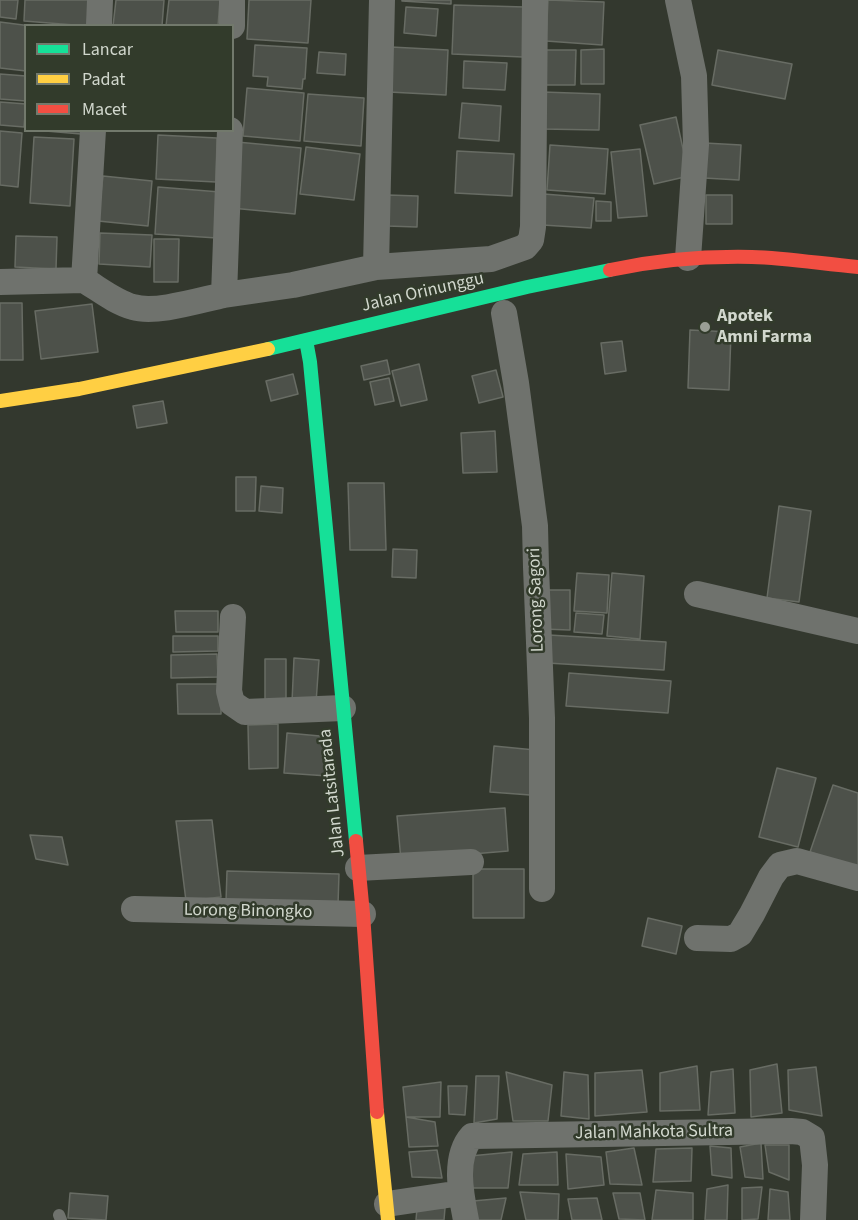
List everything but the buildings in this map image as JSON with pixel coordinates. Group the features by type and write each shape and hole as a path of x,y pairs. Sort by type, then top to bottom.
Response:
{"street":[{"path":"99,24 100,0"},
{"path":"232,0 232,24"},
{"path":"376,267 382,0"},
{"path":"0,282 84,280 119,302 134,308 155,309 224,295 293,285 376,267 491,259 525,247 531,240 533,227 535,0"},
{"path":"678,0 694,76 696,144 688,258"},
{"path":"84,280 93,132"},
{"path":"224,295 230,132"},
{"path":"525,247 539,290"},
{"name":"Jalan Orinunggu","path":"0,401 80,389 284,346 539,290 639,264 688,258 753,257 858,267"},
{"name":"Lorong Sagori","path":"504,313 535,526 542,718 542,889"},
{"name":"Jalan Latsitarada","path":"306,340 349,762 363,914 378,1127 387,1212"},
{"path":"0,411 94,399"},
{"path":"697,594 858,631"},
{"path":"232,617 229,691 232,703 245,712 343,708"},
{"path":"697,938 731,939 740,934 780,865 797,861 858,878"},
{"path":"358,868 471,862"},
{"name":"Lorong Binongko","path":"134,909 363,914"},
{"name":"Jalan Mahkota Sultra","path":"466,1220 461,1193 462,1152 472,1137 802,1132 812,1138 816,1165 813,1220"},
{"path":"387,1212 461,1193"}],"traffic: fast":[{"path":"268,349 527,287 610,270"},
{"path":"306,340 356,841"}],"traffic: slow":[{"path":"0,401 79,389 268,349"},
{"path":"377,1112 388,1220"}],"traffic: jam":[{"path":"610,270 663,261 734,257 858,267"},
{"path":"356,841 377,1112"}],"place":[{"name":"Apotek Amni Farma","path":"705,327"}]}
